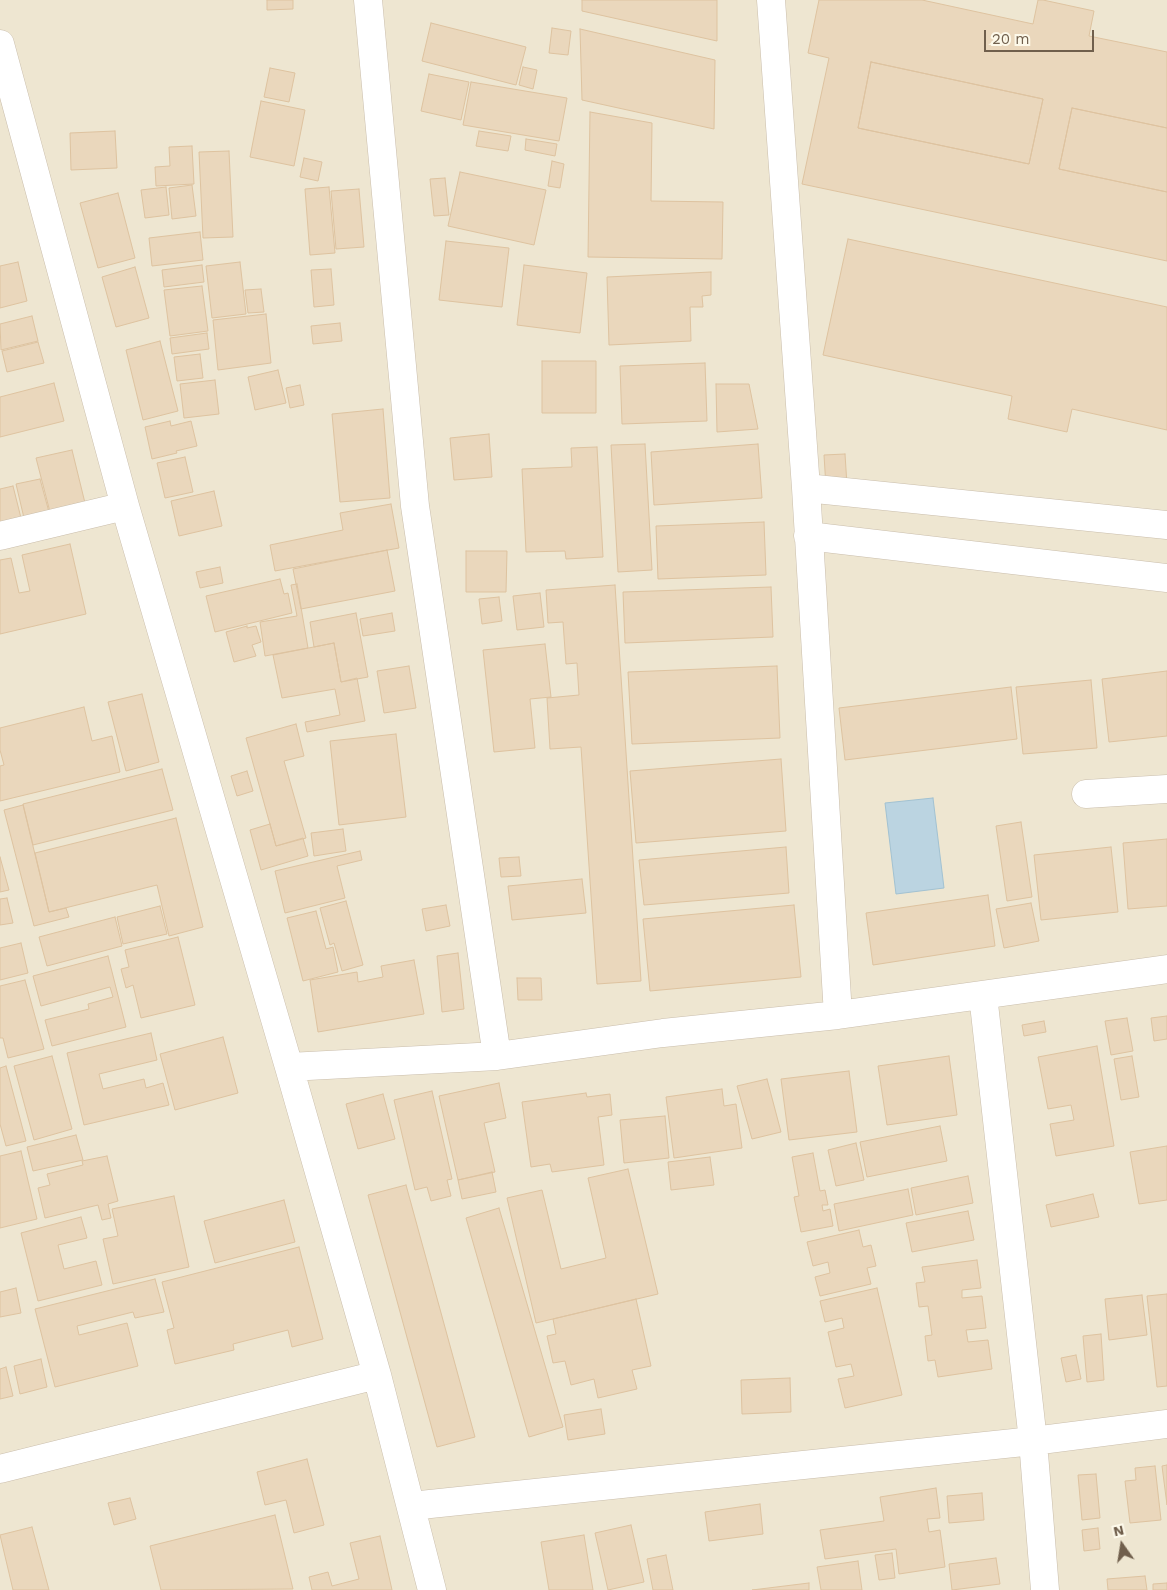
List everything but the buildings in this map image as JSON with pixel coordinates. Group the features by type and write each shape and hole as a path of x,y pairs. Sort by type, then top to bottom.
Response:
{"street":[{"path":"368,0 415,506 497,1056"},
{"path":"772,0 806,488 838,1015"},
{"path":"0,44 124,506 378,1375 432,1590"},
{"path":"806,488 1167,525"},
{"path":"0,536 124,506"},
{"path":"808,536 1167,578"},
{"path":"1086,794 1167,789"},
{"path":"289,1067 497,1056 663,1033 838,1015 1167,969"},
{"path":"982,996 1033,1441 1045,1590"},
{"path":"0,1469 378,1375"},
{"path":"411,1506 1033,1441 1167,1424"}],"shaded area":[{"path":"0,0 1167,0 1167,1590 0,1590"}],"water":[{"path":"933,798 944,888 896,894 885,803"}]}
